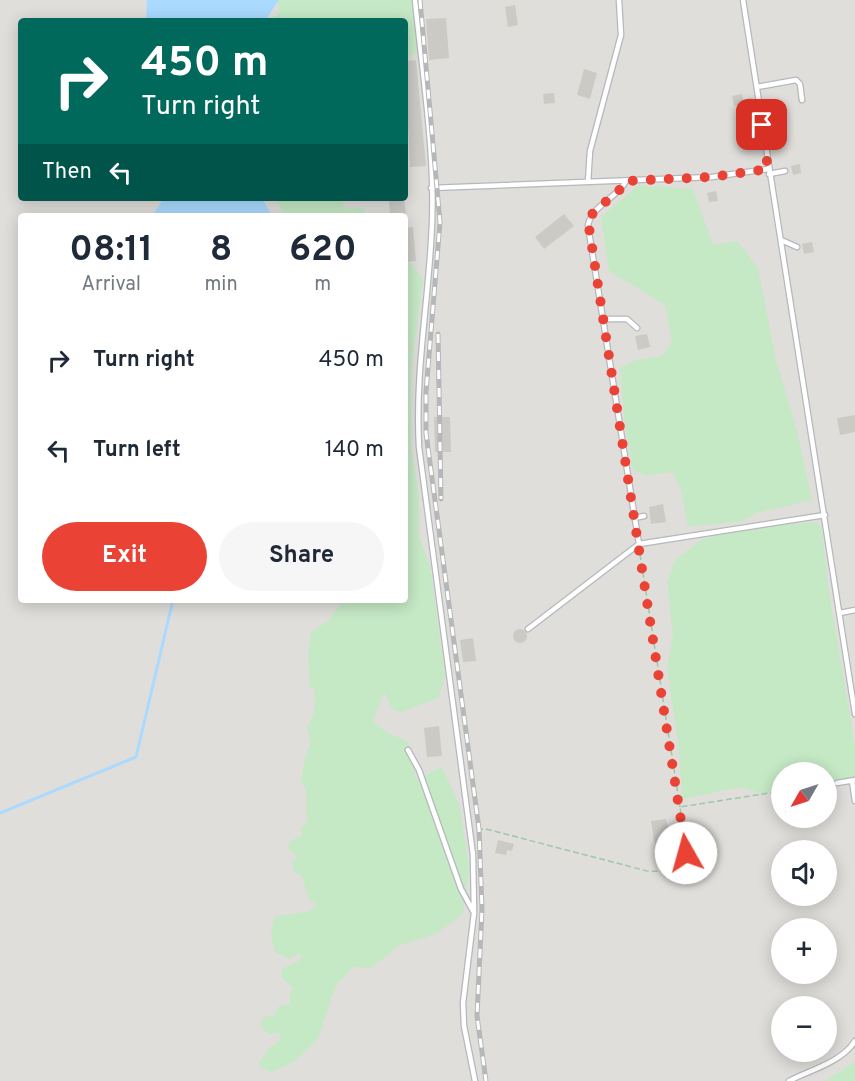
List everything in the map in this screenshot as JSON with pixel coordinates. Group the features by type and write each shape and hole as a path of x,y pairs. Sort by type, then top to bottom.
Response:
{"lane":[{"path":"415,0 427,119 431,188 431,242 418,373 418,447 470,831 474,913 463,1003 464,1026 475,1081"},
{"path":"588,182 590,151 621,35 619,0"},
{"path":"743,0 760,103 768,171 781,240 855,714"},
{"path":"757,87 796,80 800,84 802,100"},
{"path":"750,102 760,103"},
{"path":"431,188 712,177 785,171"},
{"path":"712,177 713,186"},
{"path":"626,181 615,197 594,212 588,221 639,544"},
{"path":"781,240 797,247"},
{"path":"603,319 627,319 637,328"},
{"path":"528,629 639,544 825,515"},
{"path":"634,518 644,516"},
{"path":"840,613 855,610"},
{"path":"408,750 419,770 461,889 474,913"},
{"path":"837,783 854,780 855,801"},
{"path":"789,1081 846,1052 855,1041"}],"path":[{"path":"470,831 486,830 647,871 673,871 681,865 686,853 680,807 639,544"},
{"path":"680,807 771,793"}],"shaded area":[{"path":"0,0 855,0 855,1081 0,1081"}],"green space":[{"path":"279,0 412,0 417,52 408,57 408,18 273,18 280,11 277,4"},
{"path":"639,185 693,189 713,245 737,241 758,268 776,360 797,431 812,500 756,513 744,521 688,527 681,490 673,472 646,475 633,470 624,418 620,368 636,360 662,356 672,342 665,305 609,271 601,217"},
{"path":"277,201 342,201 346,210 351,207 365,209 365,213 283,213"},
{"path":"408,259 423,278 411,372 411,444 419,497 419,536 430,566 445,677 438,698 402,712 393,710 384,692 373,721 387,733 408,741 416,779 442,767 460,807 469,867 463,914 434,935 400,945 371,968 353,967 336,985 318,1039 296,1060 272,1072 261,1068 259,1063 269,1048 279,1041 281,1033 268,1034 260,1025 264,1017 275,1015 279,1006 291,1004 289,996 293,988 281,976 282,969 301,960 300,953 289,959 275,952 271,934 274,917 310,911 317,905 309,899 301,874 294,873 292,862 298,858 288,848 289,842 302,835 301,827 307,824 306,788 301,783 305,757 311,743 307,727 314,713 315,704 314,688 310,688 308,654 311,632 327,622 342,603 408,603"},
{"path":"817,522 822,529 828,586 855,745 855,776 851,781 837,781 837,762 771,762 771,792 762,794 742,787 682,799 679,750 667,667 673,635 667,582 675,560 701,540 730,530"},
{"path":"855,1062 855,1081 825,1081"}],"water":[{"path":"147,0 279,0 267,18 146,18"},
{"path":"162,201 264,201 270,213 154,213"}],"building":[{"path":"515,5 518,25 508,27 505,7"},
{"path":"446,18 449,58 429,60 426,19"},
{"path":"416,60 426,166 410,167 408,61"},
{"path":"584,69 597,73 590,99 577,95"},
{"path":"554,93 555,103 544,104 543,94"},
{"path":"742,94 744,104 734,106 732,96"},
{"path":"800,164 801,173 793,175 791,166"},
{"path":"716,191 718,201 709,202 707,193"},
{"path":"389,201 404,201 406,213 390,213"},
{"path":"564,214 574,226 544,249 535,237"},
{"path":"413,227 416,261 408,262 408,228"},
{"path":"812,242 814,252 804,254 802,244"},
{"path":"647,334 650,347 638,350 635,336"},
{"path":"855,415 855,432 840,435 837,418"},
{"path":"434,417 450,417 451,452 435,452"},
{"path":"663,504 666,522 651,524 649,507"},
{"path":"520,629 525,631 527,636 525,641 520,643 515,641 513,636 515,631"},
{"path":"473,638 476,661 463,662 460,640"},
{"path":"439,726 442,756 427,757 424,728"},
{"path":"666,819 671,843 655,845 651,821"},
{"path":"498,840 514,844 512,851 507,850 506,855 495,853"}],"waterway":[{"path":"0,813 136,757 172,603"}],"railway":[{"path":"420,0 440,222 426,392 426,433 479,829 482,909 477,1016 486,1081"},
{"path":"438,334 441,499"}],"route":[{"path":"686,853 588,221 594,212 615,197 626,181 712,177 768,169 762,125"}]}
